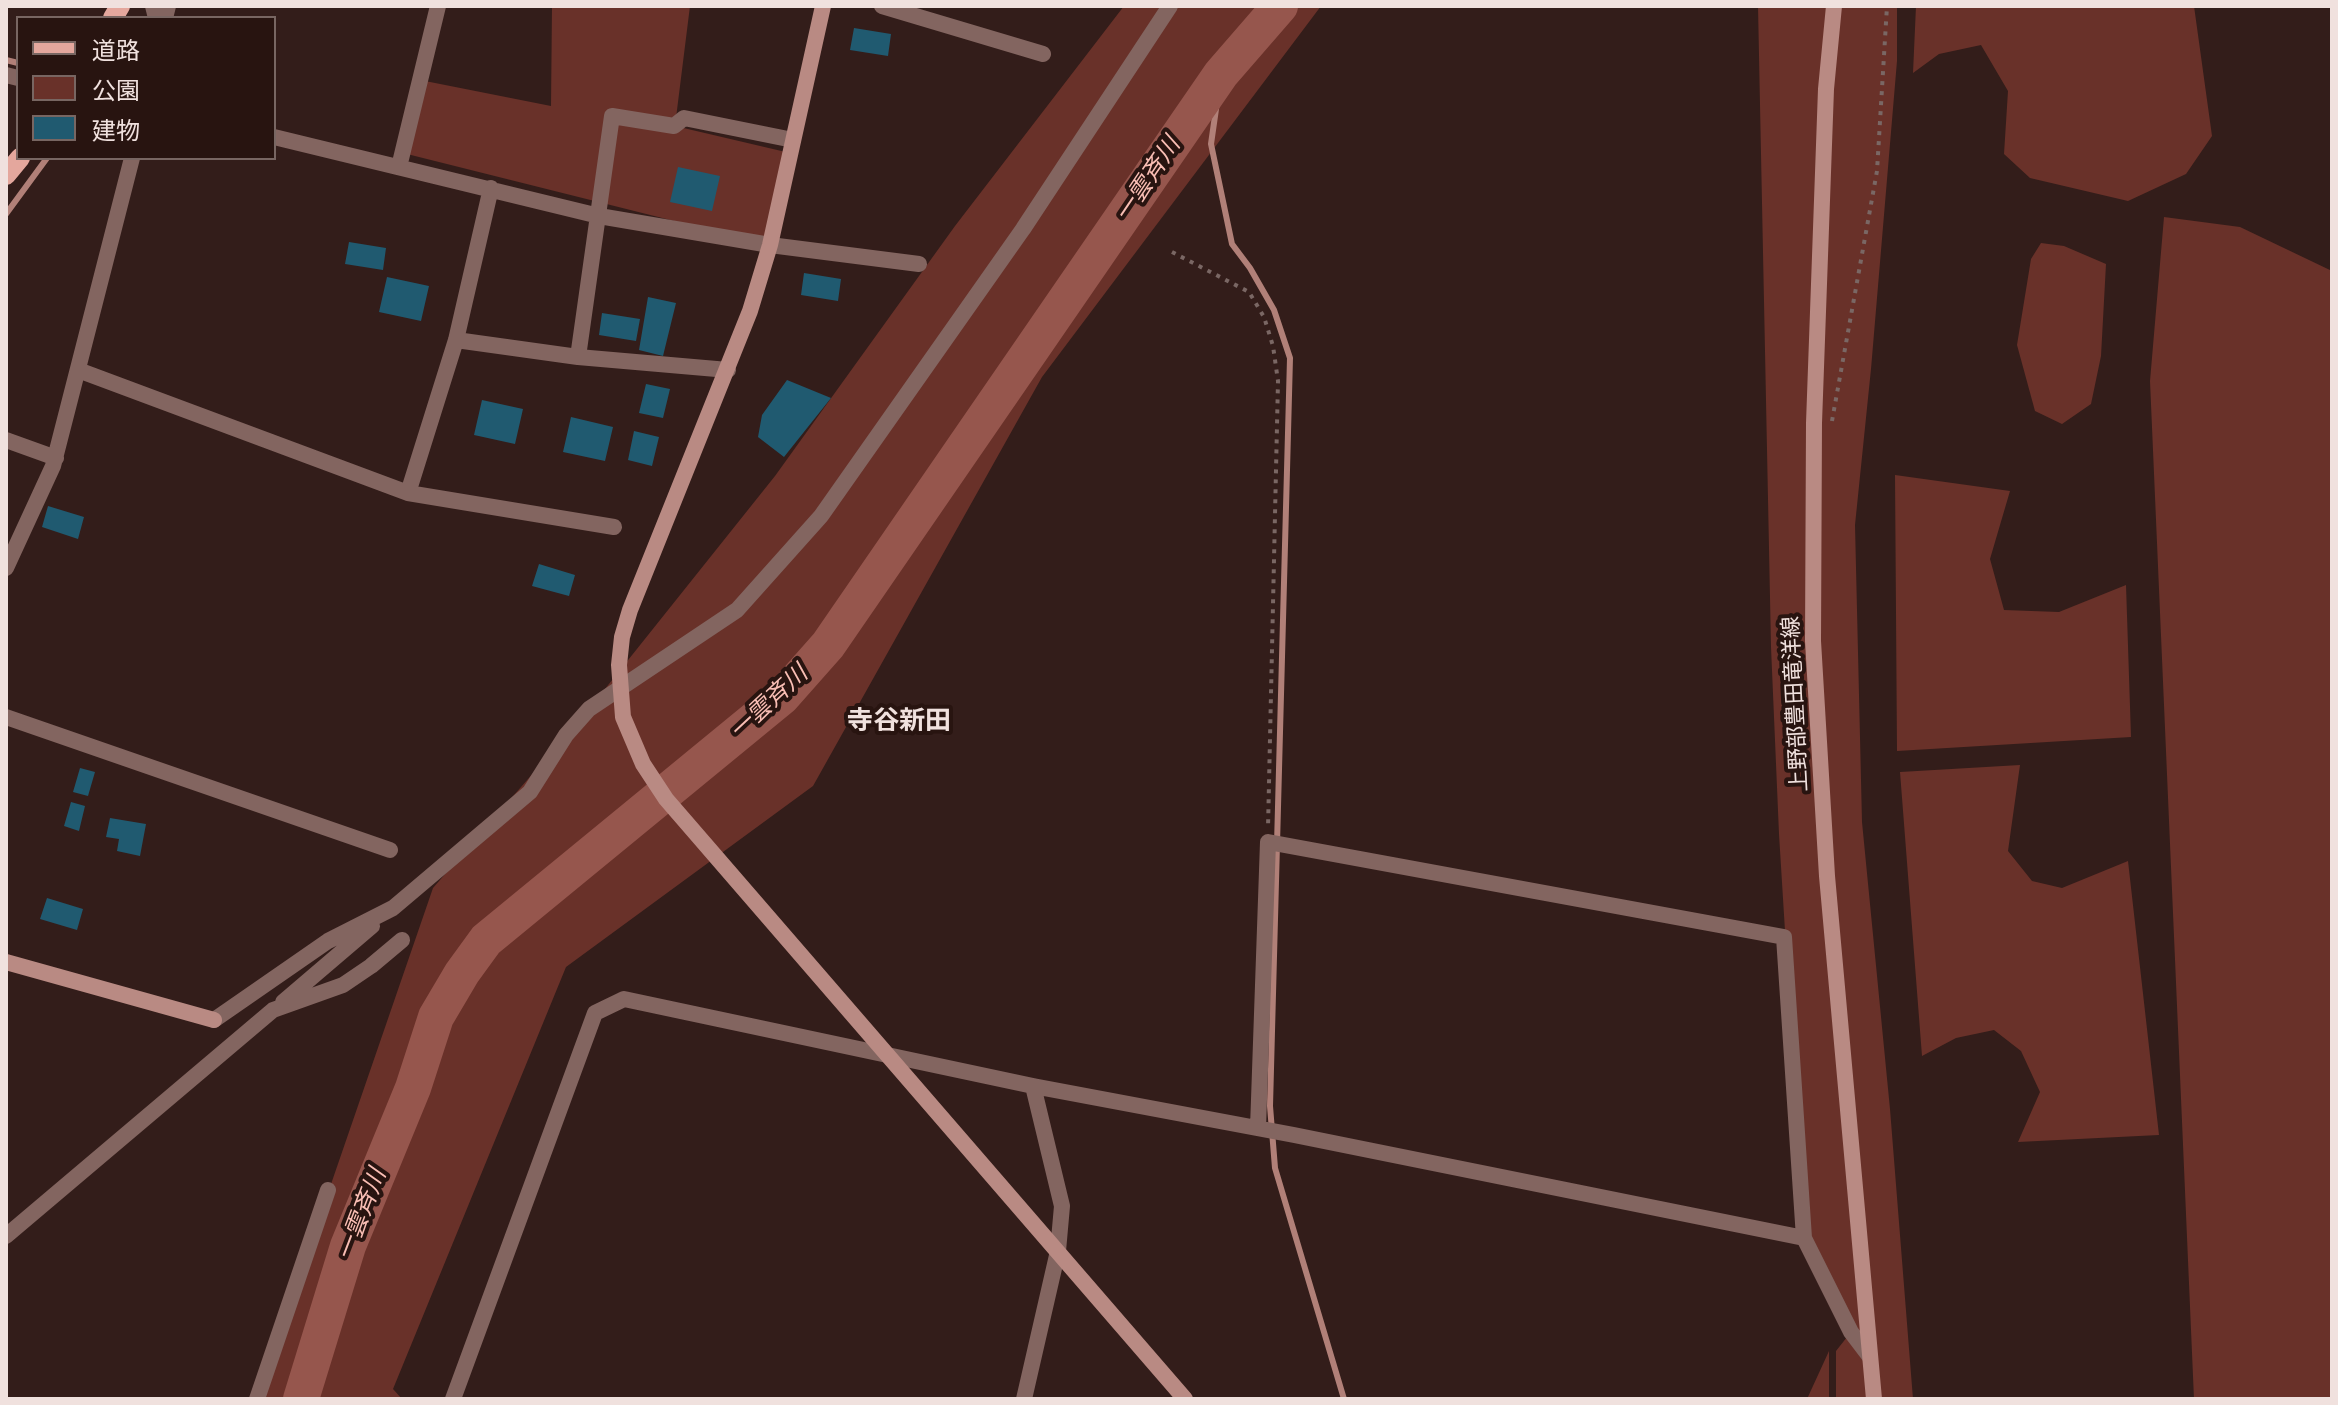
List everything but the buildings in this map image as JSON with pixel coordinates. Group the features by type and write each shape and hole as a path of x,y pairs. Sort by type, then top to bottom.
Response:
{"street":[{"path":"399,167 438,6"},
{"path":"823,6 770,245 750,311 630,610 622,637 620,689 623,717 643,764 666,799 1185,1399"},
{"path":"882,6 1043,54"},
{"path":"6,1236 530,792 566,735 589,709 737,610 821,516 1023,229 1170,6"},
{"name":"上野部豊田竜洋線","path":"1834,6 1826,89 1814,423 1813,641 1824,829 1874,1399"},
{"path":"578,357 612,116 674,126 684,118 793,140"},
{"path":"276,137 599,216 770,245 919,264"},
{"path":"6,568 56,458 131,160"},
{"path":"408,493 456,340 491,188"},
{"path":"456,340 578,357 728,370"},
{"path":"78,370 408,493 614,527"},
{"path":"6,440 56,458"},
{"path":"6,717 390,850"},
{"path":"1258,1128 1268,842 1784,937 1804,1238 1851,1332 1870,1357"},
{"path":"6,962 214,1020 328,941 393,908"},
{"path":"273,1010 343,985 402,940"},
{"path":"453,1399 595,1013 624,999 1033,1086 1294,1135 1804,1238"},
{"path":"1024,1399 1058,1251 1062,1206 1033,1086"},
{"path":"257,1399 328,1190"}],"path":[{"path":"1814,423 1834,420 1867,235 1877,171 1887,6"},
{"path":"1172,252 1249,292 1264,317 1273,346 1278,381 1268,842"}],"green space":[{"path":"552,6 690,6 675,126 790,153 770,245 403,153 420,80 551,106"},
{"path":"1124,6 1321,6 1042,377 813,786 566,967 393,1389 402,1399 257,1399 433,888 589,709 775,476 955,226"},
{"path":"1758,6 1897,6 1897,61 1855,525 1862,822 1890,1109 1913,1399 1836,1399 1836,1351 1851,1332 1804,1238 1779,834 1771,647"},
{"path":"1916,6 2194,6 2212,136 2186,174 2128,201 2030,178 2004,154 2008,91 1981,45 1939,54 1913,73"},
{"path":"2164,217 2240,227 2332,271 2332,1399 2194,1399 2150,381"},
{"path":"2041,243 2064,246 2106,264 2101,356 2091,404 2062,424 2035,411 2017,345 2031,259"},
{"path":"1895,475 2010,491 1990,559 2004,610 2059,612 2126,585 2131,737 1897,751"},
{"path":"2020,765 2008,851 2032,881 2062,888 2128,861 2159,1135 2018,1142 2040,1092 2021,1051 1994,1030 1956,1038 1922,1056 1900,772"},
{"path":"1829,1351 1829,1399 1807,1399"}],"waterway":[{"name":"一雲斉川","path":"301,1399 348,1246 413,1088 436,1017 462,973 486,940 782,697 828,645 1221,74 1280,6"},
{"path":"6,60 16,62"},
{"path":"1221,74 1211,144 1232,244 1274,310 1290,358 1270,1106 1275,1168 1344,1399"},
{"path":"6,214 46,160"}],"district":[{"name":"寺谷新田","path":"899,722"}]}
